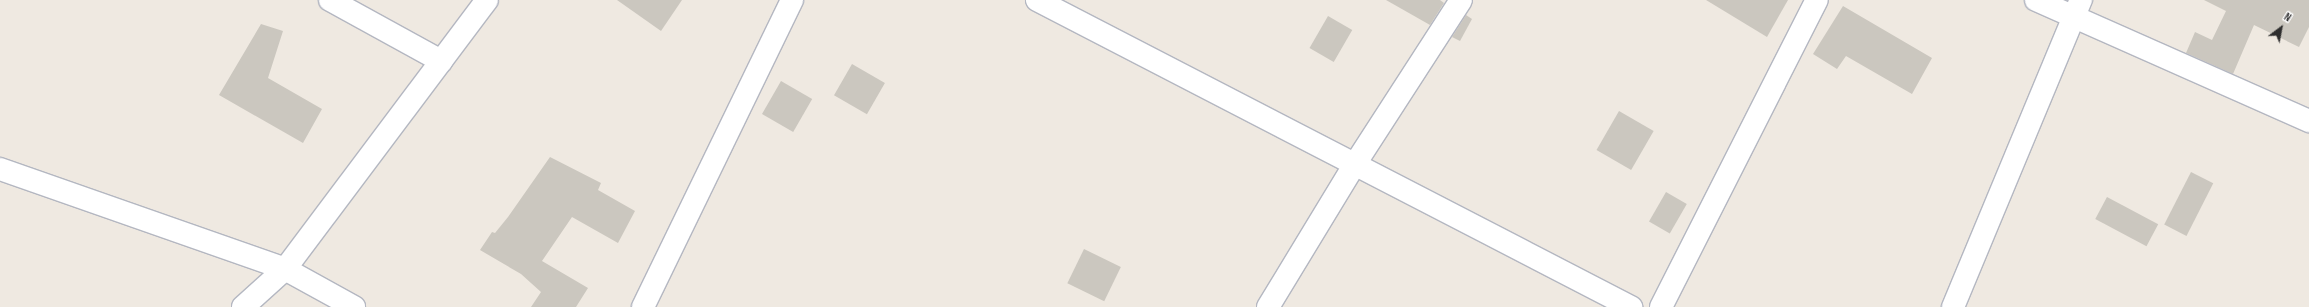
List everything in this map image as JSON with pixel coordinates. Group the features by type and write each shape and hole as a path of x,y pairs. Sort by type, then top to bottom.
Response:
{"street":[{"path":"330,0 441,61"},
{"path":"243,307 284,270 487,0"},
{"path":"643,307 792,0"},
{"path":"1037,0 1631,307"},
{"path":"1268,307 1355,164 1461,0"},
{"path":"1662,307 1817,0"},
{"path":"2036,0 2077,9 2309,121"},
{"path":"1953,307 2077,9"},
{"path":"0,169 284,270 354,307"}],"building":[{"path":"617,0 682,0 661,31"},
{"path":"1386,0 1440,0 1444,3 1430,25"},
{"path":"1706,0 1788,0 1767,37"},
{"path":"2204,0 2309,0 2309,27 2299,47 2254,25 2233,74 2186,53 2195,32 2212,40 2226,11"},
{"path":"1843,6 1932,58 1912,94 1846,56 1837,69 1813,54"},
{"path":"1466,15 1472,19 1460,41 1452,37"},
{"path":"1328,16 1352,30 1334,62 1310,48"},
{"path":"261,24 283,31 268,78 322,109 303,143 219,95"},
{"path":"852,64 885,83 867,114 834,95"},
{"path":"781,81 812,99 793,132 762,114"},
{"path":"1619,111 1654,131 1631,170 1596,150"},
{"path":"550,157 601,183 598,190 635,211 618,243 572,217 542,261 588,288 576,307 531,307 541,292 521,274 480,250 492,232 495,233 508,217"},
{"path":"2191,172 2213,183 2186,236 2164,225"},
{"path":"1666,192 1687,204 1670,233 1649,221"},
{"path":"2107,197 2158,224 2146,246 2095,219"},
{"path":"1084,249 1121,267 1104,301 1067,283"}]}
